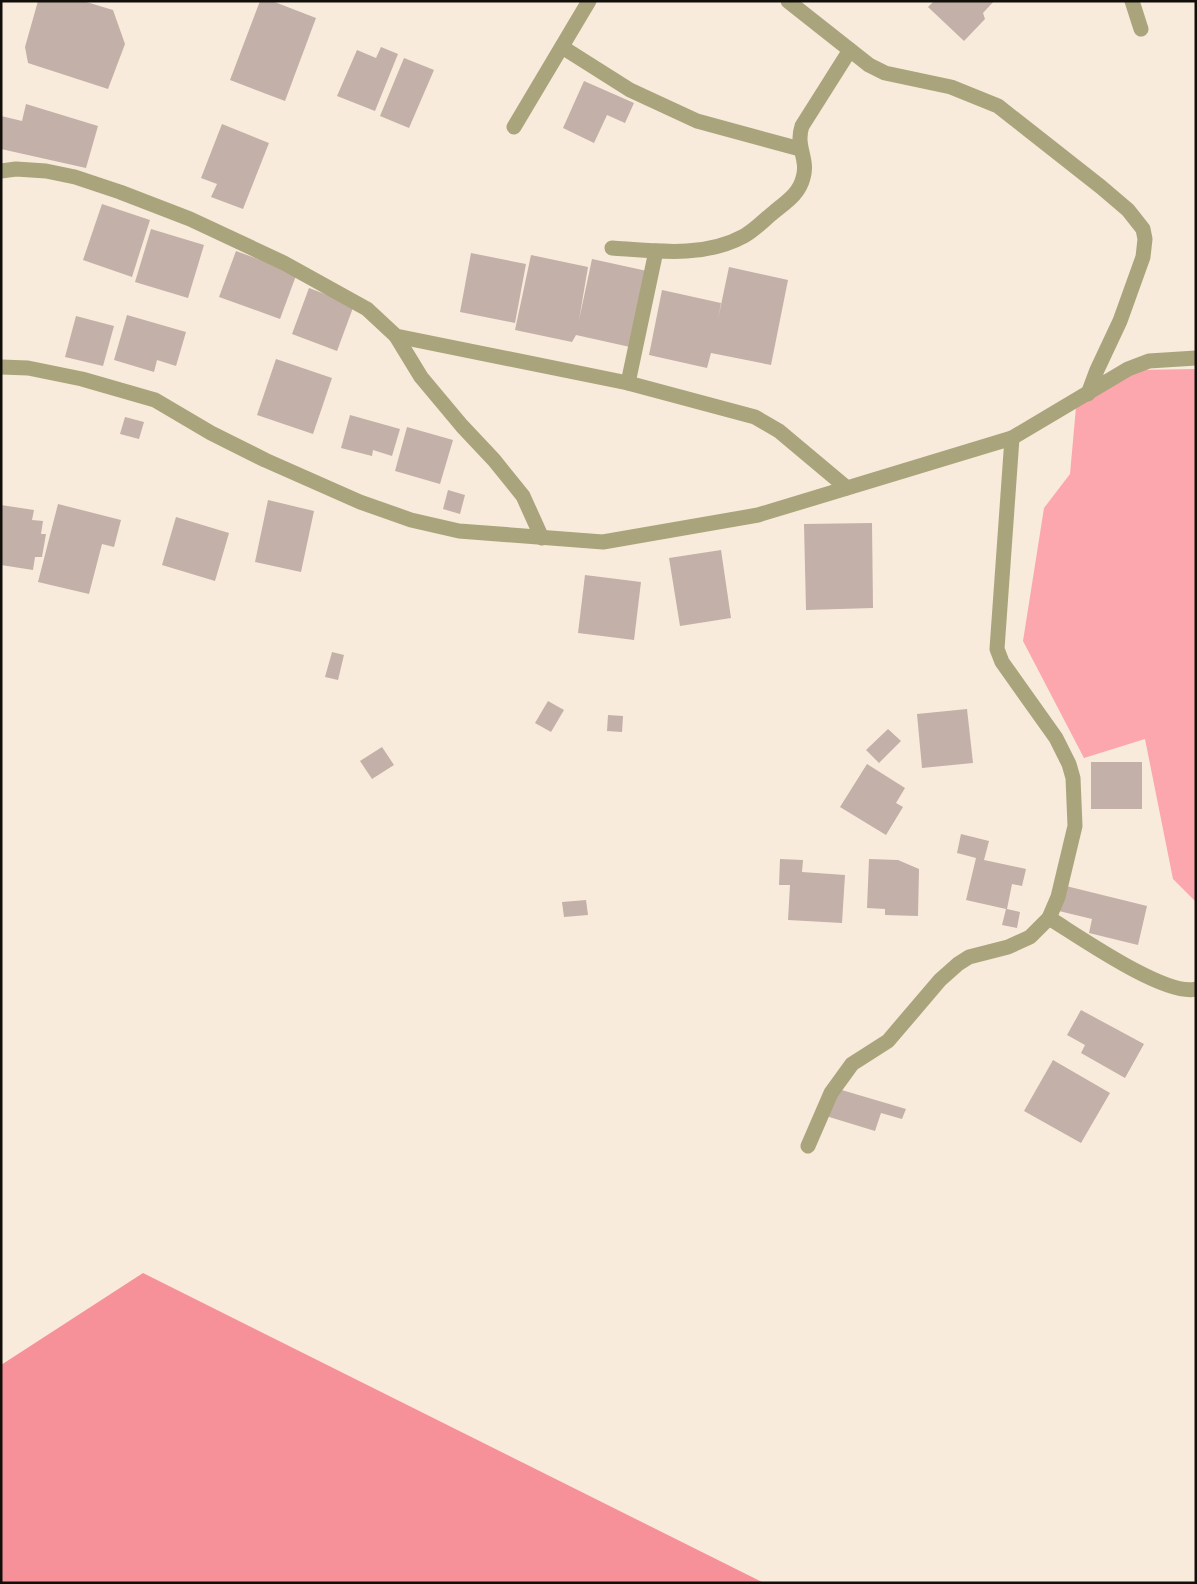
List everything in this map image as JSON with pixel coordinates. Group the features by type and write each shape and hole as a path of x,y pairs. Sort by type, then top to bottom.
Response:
{"street":[{"path":"514,127 589,1"},
{"path":"788,1 869,65 885,72 951,87 998,106 1102,187 1128,210 1143,229 1143,257 1120,321 1088,394"},
{"path":"1132,1 1142,29"},
{"path":"562,47 630,90 697,121 800,149"},
{"path":"612,248 656,251 712,249 745,236 799,190 804,176 804,162 798,138 802,126 850,50"},
{"path":"1,171 16,169 46,171 75,177 190,219 284,263 349,297 377,317 396,336 421,377 523,496 542,538"},
{"path":"628,383 656,251"},
{"path":"396,336 628,383 756,417 779,431 847,488"},
{"path":"1,367 28,368 82,379 154,400 211,433 265,460 360,502 411,520 459,531 603,542 758,515 1012,438 1128,369 1149,362 1196,358"},
{"path":"808,1146 840,1078 852,1064 888,1041 940,980 969,957 1008,947 1030,937 1049,918 1058,897 1075,826 1075,803 1069,764 1056,738 1002,662 997,650 1012,438"},
{"path":"1049,918 1150,978 1182,990 1196,989"}],"shaded area":[{"path":"1196,369 1196,902 1173,879 1145,739 1084,758 1023,641 1044,508 1070,474 1076,407 1134,370"},
{"path":"143,1273 764,1583 1,1583 1,1365"}],"building":[{"path":"38,1 83,1 113,10 125,44 108,89 28,63 25,47"},
{"path":"260,1 272,1 316,18 285,101 230,80"},
{"path":"934,1 994,1 983,13 985,19 964,41 928,7"},
{"path":"381,47 398,54 375,111 337,96 357,50 376,58"},
{"path":"404,58 434,70 409,128 380,116"},
{"path":"584,81 634,103 625,123 607,115 594,143 563,128"},
{"path":"26,104 98,126 86,168 1,149 1,116 22,121"},
{"path":"222,124 269,143 243,209 211,197 217,184 201,178"},
{"path":"102,204 150,220 132,277 83,260"},
{"path":"151,229 204,245 188,298 135,282"},
{"path":"236,251 297,273 280,319 219,297"},
{"path":"471,253 526,264 515,323 460,312"},
{"path":"531,255 588,267 579,320 592,259 647,271 630,347 576,335 572,342 515,330"},
{"path":"729,267 788,280 771,365 711,353 707,368 649,355 662,290 721,303 718,319"},
{"path":"309,288 354,305 337,351 292,334"},
{"path":"127,315 186,332 176,366 157,360 154,372 114,360"},
{"path":"76,316 114,326 103,366 65,357"},
{"path":"276,359 332,378 313,434 257,415"},
{"path":"350,415 400,429 392,456 373,450 372,456 341,448"},
{"path":"125,417 144,422 139,439 120,434"},
{"path":"407,427 453,440 440,484 395,471"},
{"path":"448,490 465,495 460,514 443,509"},
{"path":"268,500 314,511 301,572 255,562"},
{"path":"58,504 121,520 114,547 102,544 89,594 38,582"},
{"path":"1,505 34,510 32,520 43,521 41,534 46,534 42,557 35,557 33,570 1,565"},
{"path":"176,517 229,533 215,581 162,565"},
{"path":"872,523 873,608 806,610 804,524"},
{"path":"721,550 731,618 680,626 669,558"},
{"path":"585,575 641,582 634,640 578,633"},
{"path":"332,652 344,655 338,680 325,677"},
{"path":"548,701 564,710 551,732 535,723"},
{"path":"967,709 973,763 922,768 917,714"},
{"path":"608,715 623,716 622,732 607,731"},
{"path":"888,729 901,741 879,763 866,750"},
{"path":"382,747 394,765 372,779 360,761"},
{"path":"1091,762 1142,762 1142,809 1091,809"},
{"path":"867,764 905,788 896,803 903,807 886,835 840,807"},
{"path":"961,834 989,841 984,860 1026,869 1022,886 1012,884 1007,909 1020,912 1017,928 1002,925 1006,909 966,900 976,858 957,853"},
{"path":"780,859 803,860 802,872 845,875 842,923 788,920 790,885 779,885"},
{"path":"869,859 898,860 919,869 918,916 885,915 885,909 867,908"},
{"path":"1066,886 1147,906 1138,945 1089,933 1092,919 1059,911"},
{"path":"586,900 588,915 564,917 562,902"},
{"path":"1081,1010 1144,1044 1125,1078 1081,1053 1085,1045 1067,1035"},
{"path":"1053,1060 1110,1093 1081,1143 1024,1111"},
{"path":"835,1088 906,1109 902,1119 881,1113 875,1131 826,1116"}]}
